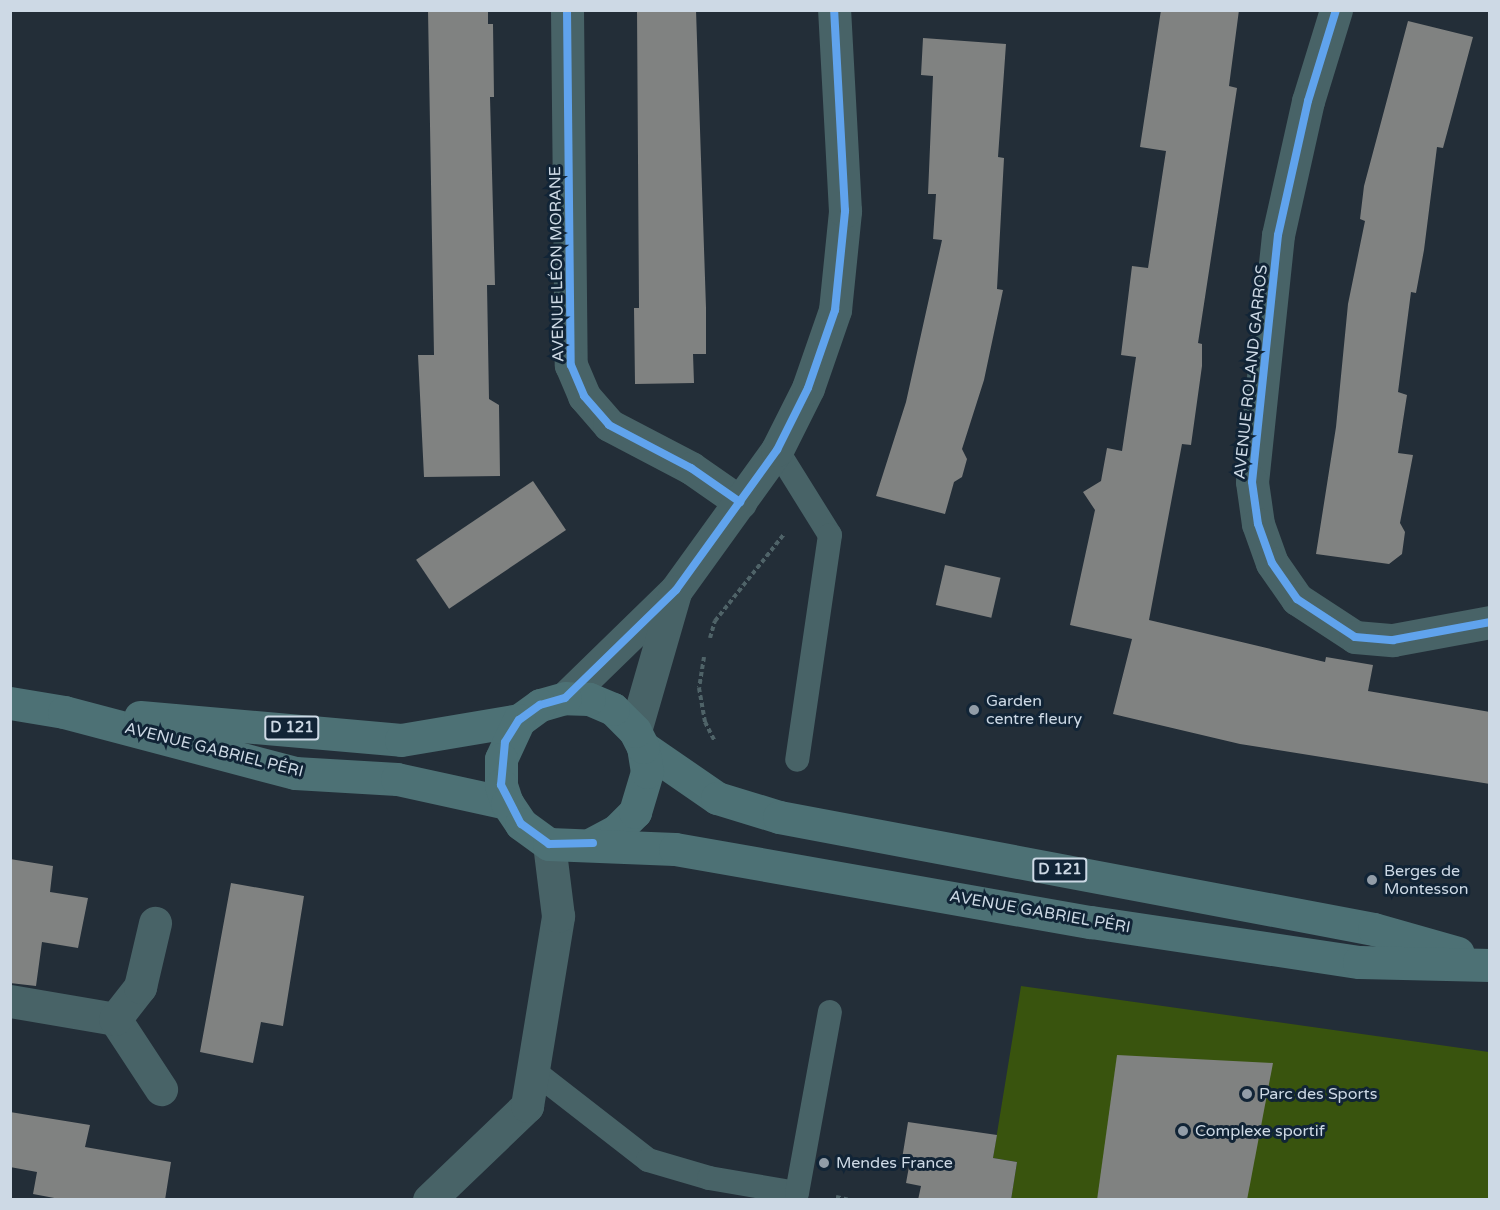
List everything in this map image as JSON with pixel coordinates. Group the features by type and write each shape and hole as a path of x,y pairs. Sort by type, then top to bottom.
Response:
{"main road":[{"name":"AVENUE GABRIEL PÉRI","path":"64,712 297,728 401,740 519,720 540,705 565,698 589,699 613,709 639,739 717,798 779,817 1374,929 1490,964"},
{"name":"AVENUE GABRIEL PÉRI","path":"10,703 64,712 295,773 397,779 507,803"},
{"path":"519,720 501,759 501,785 507,803 521,824 549,844"},
{"name":"AVENUE GABRIEL PÉRI","path":"593,843 616,831 635,812 646,781 639,739"},
{"name":"AVENUE GABRIEL PÉRI","path":"549,844 593,843 772,864 1279,952 1359,962 1490,964"}],"street":[{"name":"AVENUE LÉON MORANE","path":"567,10 571,365 584,396 609,425 714,483 740,502"},
{"path":"565,698 676,590 777,450 808,388 835,310 845,211 834,10"},
{"name":"AVENUE ROLAND GARROS","path":"1335,10 1308,101 1278,235 1252,482 1258,524 1272,563 1297,598 1355,637 1393,640 1490,622"},
{"path":"639,739 676,590"},
{"path":"429,1200 526,1106 535,1072 558,916 549,844"},
{"path":"115,1019 140,987 155,923"},
{"path":"10,1001 115,1019 162,1089"}],"lane":[{"path":"777,450 805,489 830,535 797,760"},
{"path":"535,1072 648,1160 709,1178 797,1193 830,1012"}],"path":[{"path":"718,750 705,722 699,688 715,621 793,522 805,489"},
{"path":"833,1197 850,1200"}],"green space":[{"name":"Parc des Sports","path":"1021,986 1489,1052 1489,1199 1011,1199 1017,1162 993,1158"}],"building":[{"path":"428,10 488,10 488,24 493,24 494,97 490,97 495,285 487,285 489,399 499,405 500,476 424,477 418,355 434,355"},
{"path":"637,10 696,10 706,354 693,354 694,383 635,384 634,308 639,308"},
{"path":"1161,10 1239,10 1229,86 1237,88 1198,343 1202,344 1202,366 1191,445 1182,444 1149,620 1325,662 1326,657 1373,665 1368,691 1490,712 1490,784 1240,744 1113,714 1132,639 1070,625 1095,510 1083,492 1101,481 1107,448 1122,451 1136,357 1121,355 1132,266 1148,268 1166,151 1140,147"},
{"path":"1408,21 1473,37 1443,148 1437,147 1424,250 1416,293 1411,292 1398,392 1407,395 1398,453 1413,455 1400,523 1405,532 1402,554 1389,564 1316,554 1336,427 1348,304 1365,221 1360,219 1364,186"},
{"path":"923,38 1006,44 998,157 1004,158 997,289 1003,290 984,380 962,449 967,459 962,477 954,482 945,514 876,496 906,402 942,240 933,239 936,194 928,194 933,76 921,75"},
{"path":"533,481 566,530 449,609 416,560"},
{"path":"945,565 1001,578 991,618 936,605"},
{"path":"10,859 53,866 50,892 88,898 78,948 42,942 36,986 10,983"},
{"path":"231,883 304,896 283,1026 261,1022 253,1063 200,1052"},
{"name":"Complexe sportif","path":"1117,1055 1273,1063 1247,1200 1097,1200"},
{"path":"10,1112 90,1125 85,1147 171,1162 165,1200 65,1200 33,1194 37,1172 10,1167"},
{"path":"908,1122 997,1135 993,1158 1017,1162 1011,1200 918,1200 921,1186 906,1183 910,1161 902,1159"}],"cycle path":[{"path":"567,10 571,365 584,396 609,425 691,468 740,502"},
{"path":"593,843 549,844 521,824 501,785 505,742 519,720 540,705 565,698 676,590 777,450 808,388 835,310 845,211 834,10"},
{"path":"1336,10 1308,101 1278,235 1252,482 1258,524 1272,563 1297,599 1355,637 1393,640 1490,622"}],"place":[{"name":"Garden centre fleury","path":"974,710"},
{"name":"Berges de Montesson","path":"1372,880"},
{"name":"Parc des Sports","path":"1247,1094"},
{"name":"Complexe sportif","path":"1183,1131"},
{"name":"Mendes France","path":"824,1163"}]}
